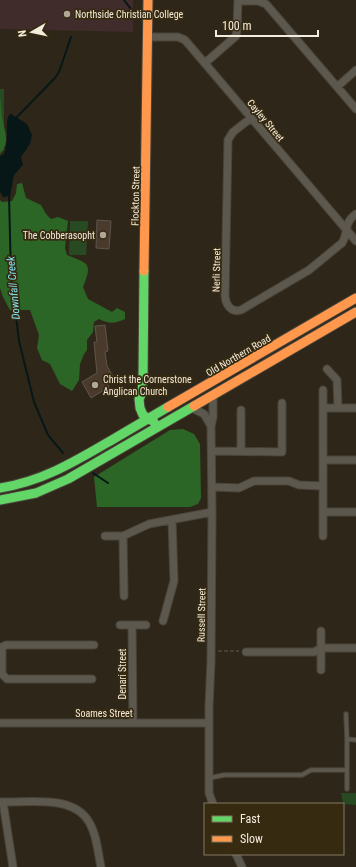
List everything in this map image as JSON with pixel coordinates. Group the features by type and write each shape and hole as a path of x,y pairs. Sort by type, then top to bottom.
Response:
{"main road":[{"name":"Flockton Street","path":"148,0 142,393 139,399 140,408 143,415 148,419"},
{"name":"Old Northern Road","path":"0,488 24,484 46,477 158,414 356,298"},
{"path":"0,500 36,493 58,484 213,396 356,312"},
{"path":"142,393 147,407 158,414"},
{"path":"148,419 153,422 166,423"}],"street":[{"path":"204,63 232,40 237,34 238,0 258,1 266,4 356,109"},
{"name":"Cayley Street","path":"148,37 178,37 184,39 356,241"},
{"path":"337,86 356,70"},
{"name":"Nerli Street","path":"251,118 233,132 228,140 225,296 228,307 234,310 241,310 309,270 342,243 346,229"},
{"path":"346,229 349,220 356,214"},
{"path":"327,369 337,380 338,408"},
{"path":"323,536 324,390"},
{"name":"Russell Street","path":"213,396 213,417 211,426 211,661 209,723 209,793 213,803"},
{"path":"212,451 282,452 282,403"},
{"path":"192,408 204,414 211,426"},
{"path":"324,408 356,408"},
{"path":"241,410 241,451"},
{"path":"323,460 356,460"},
{"path":"212,488 239,488 254,481 286,481 299,485 323,486"},
{"path":"105,536 123,536 149,524 212,512"},
{"path":"323,512 356,512"},
{"path":"163,621 174,581 172,520"},
{"path":"123,536 124,596"},
{"path":"120,625 146,625"},
{"name":"Denari Street","path":"132,625 133,723"},
{"path":"321,631 321,670"},
{"path":"92,679 6,679 2,674 2,648 6,645 94,645"},
{"path":"246,652 314,652 321,648 356,648"},
{"name":"Soames Street","path":"0,723 209,723"},
{"path":"13,867 1,802 60,802 70,805 78,810 89,821 93,830 101,867"},
{"path":"236,855 242,867"}],"lane":[{"path":"346,714 347,789"},
{"path":"347,739 356,740"},
{"path":"209,778 224,775 302,775 312,770 347,770"}],"path":[{"path":"217,651 246,652"}],"shaded area":[{"name":"Northside Christian College","path":"0,0 133,0 133,32 0,29"},
{"path":"11,114 27,124 32,135 30,144 21,157 23,165 14,175 10,196 3,197 0,192 0,156 5,152 7,140 7,120"}],"green space":[{"path":"0,89 4,89 4,151 0,151"},
{"path":"0,97 6,140 0,154"},
{"path":"22,183 26,198 41,205 51,219 58,217 68,221 65,248 67,255 84,262 87,265 88,273 83,287 88,299 112,312 117,308 125,312 125,319 117,322 109,323 99,319 94,322 93,332 87,340 87,350 80,364 79,380 72,391 60,384 50,364 42,360 37,348 39,335 30,310 21,310 18,312 10,310 0,288 0,200 2,202 12,201 16,193 17,184"},
{"path":"70,221 88,221 86,255 69,255"},
{"path":"183,429 194,434 200,444 201,498 198,504 190,507 97,507 94,477 170,430"},
{"path":"341,793 356,793 356,805 343,803"}],"building":[{"name":"The Cobberasopht","path":"97,220 111,221 109,249 96,248"},
{"path":"105,325 108,351 105,352 107,366 114,378 106,382 109,387 91,398 82,382 97,373 94,342 97,342 95,326"}],"waterway":[{"path":"124,0 137,17"},
{"name":"Downfall Creek","path":"15,119 55,78 59,72 71,37"},
{"name":"Downfall Creek","path":"9,195 11,276 19,341 34,402 48,435 63,453"},
{"path":"93,473 108,483"}],"traffic: fast":[{"path":"144,271 143,379 142,393 139,399 140,408 143,415 154,422"},
{"path":"0,500 36,493 68,479 194,406"},
{"path":"0,488 16,485 47,475 89,453 168,407"}],"traffic: slow":[{"path":"144,271 148,0"},
{"path":"168,407 356,298"},
{"path":"194,406 356,312"}],"place":[{"name":"Northside Christian College","path":"67,14"},
{"name":"The Cobberasopht","path":"103,235"},
{"name":"Christ the Cornerstone Anglican Church","path":"95,385"}]}
